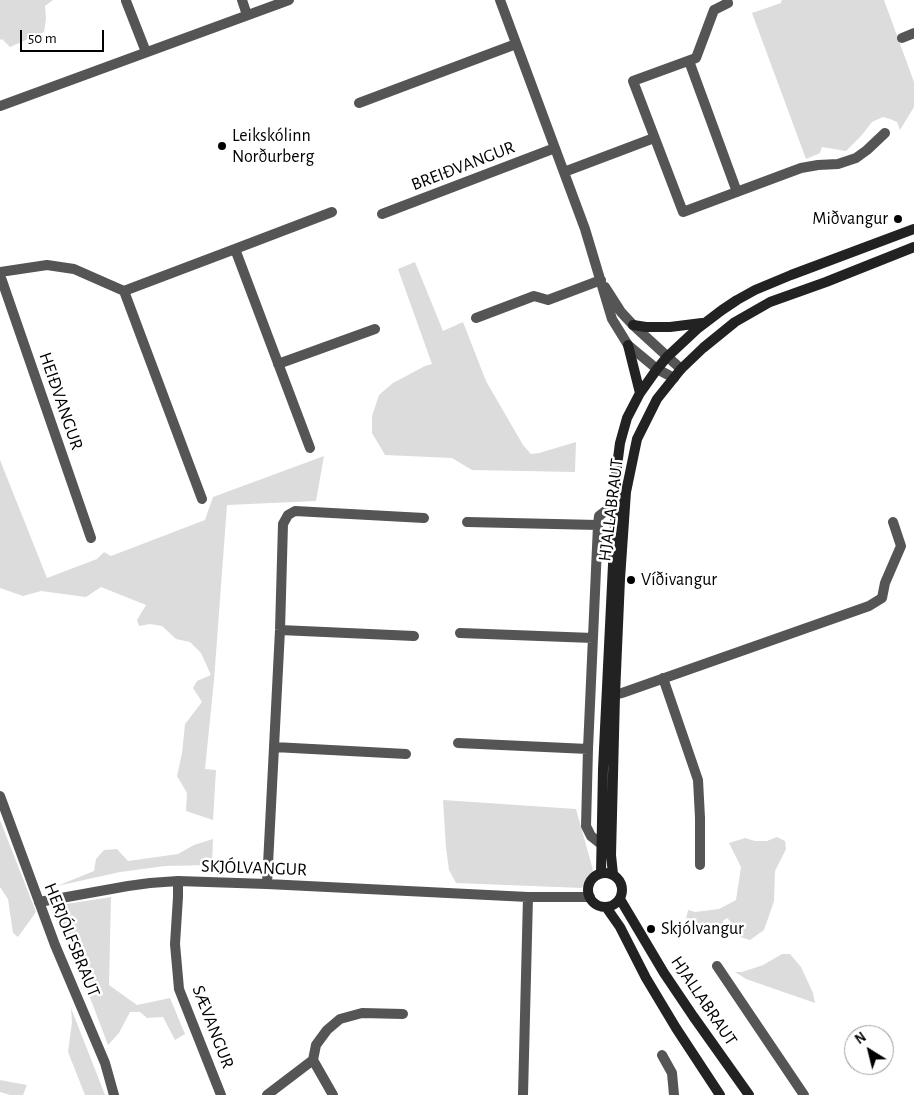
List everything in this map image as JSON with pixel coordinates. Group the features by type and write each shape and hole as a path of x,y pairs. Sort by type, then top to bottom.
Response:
{"main road":[{"name":"HJALLABRAUT","path":"613,874 611,855 611,696 616,474 620,443 627,418 640,393 667,357 703,323 737,300 790,275 914,230"},
{"name":"HJALLABRAUT","path":"601,873 603,769 611,696 626,492 637,439 657,399 681,369 735,322 770,302 914,247"},
{"path":"633,325 670,327 703,323"},
{"path":"628,345 640,393"},
{"path":"601,873 613,874 621,882 622,894 620,898 616,903 606,907 595,903 588,892 591,880 601,873"},
{"name":"HJALLABRAUT","path":"620,898 669,980 749,1095"},
{"name":"HJALLABRAUT","path":"606,907 620,927 646,978 676,1028 720,1095"}],"street":[{"path":"242,0 247,15"},
{"path":"0,106 290,0"},
{"path":"500,0 585,229 612,319 628,345 657,369 674,378"},
{"path":"727,0 728,3 714,10 696,58 633,81 683,212 801,168 838,164 856,158 885,133"},
{"path":"126,1 146,52"},
{"path":"902,38 914,34"},
{"path":"359,103 516,44"},
{"path":"689,61 737,192"},
{"path":"564,172 654,138"},
{"name":"BREIÐVANGUR","path":"382,214 555,148"},
{"path":"202,499 124,291 332,212"},
{"path":"235,249 310,448"},
{"name":"HEIÐVANGUR","path":"91,538 0,273 47,265 74,269 124,291"},
{"path":"476,318 534,296 548,300 601,280"},
{"path":"601,280 621,312 681,369"},
{"path":"278,364 375,329"},
{"name":"HJALLABRAUT","path":"601,844 591,836 586,826 588,749 599,516 616,503"},
{"path":"267,884 280,630 283,524 288,515 295,511 424,518"},
{"name":"HJALLABRAUT","path":"467,522 598,525"},
{"path":"611,696 869,606 882,598 885,583 901,546 893,522"},
{"path":"280,630 414,636"},
{"path":"460,633 593,638"},
{"path":"663,678 698,780 700,865"},
{"path":"458,743 588,749"},
{"path":"274,747 406,754"},
{"name":"HERJÓLFSBRAUT","path":"0,796 55,945 105,1063 114,1095"},
{"name":"SKJÓLVANGUR","path":"39,902 128,886 178,881 528,897 590,897"},
{"name":"SÆVANGUR","path":"178,881 175,944 179,989 221,1095"},
{"path":"523,1095 528,897"},
{"path":"717,966 804,1095"},
{"path":"333,1095 313,1060 316,1045 327,1030 340,1019 362,1013 403,1014"},
{"path":"662,1055 672,1073 674,1095"},
{"path":"267,1095 313,1060"}],"shaded area":[{"path":"0,0 53,0 45,6 44,32 10,47 2,39 0,40"},
{"path":"782,0 884,0 914,82 914,107 900,130 897,122 883,117 872,122 846,151 822,147 820,153 806,159 752,13 781,3"},
{"path":"415,262 443,331 463,322 486,381 523,445 531,454 576,442 575,472 472,470 452,458 385,455 372,433 372,416 379,395 393,383 432,364 398,269"},
{"path":"324,456 316,501 227,505 214,680 205,769 216,770 213,820 186,811 187,793 177,776 185,724 202,702 193,688 197,681 211,675 201,653 190,642 176,639 162,626 150,624 139,626 137,620 146,605 101,587 86,597 41,591 23,596 0,588 0,460 47,578 97,559 104,552 111,556 205,520 213,497"},
{"path":"443,800 576,809 593,870 582,888 456,883 449,870"},
{"path":"0,820 36,912 18,937 13,933 8,899 0,887"},
{"path":"777,837 785,841 786,849 775,871 774,901 764,930 750,940 740,937 728,930 731,922 727,918 723,921 722,927 717,930 701,931 690,928 686,920 688,910 695,912 719,909 736,900 741,867 729,843 745,838 755,841 767,841"},
{"path":"213,839 212,865 165,866 120,872 57,886 94,871 96,859 104,850 117,849 128,861 178,854 194,845"},
{"path":"111,897 109,985 137,1005 170,998 185,1034 175,1040 163,1017 147,1018 140,1012 130,1012 119,1033 108,1045 75,958 53,913 55,907 60,905"},
{"path":"782,954 790,954 801,967 813,993 815,1003 746,979 735,972 742,972 763,965"},
{"path":"71,1008 105,1095 85,1095 68,1052 72,1022"},
{"path":"0,1080 27,1085 23,1095 10,1095 0,1092"}],"place":[{"name":"Leikskólinn Norðurberg","path":"222,146"},
{"name":"Miðvangur","path":"898,219"},
{"name":"Víðivangur","path":"631,580"},
{"name":"Skjólvangur","path":"651,929"}]}
